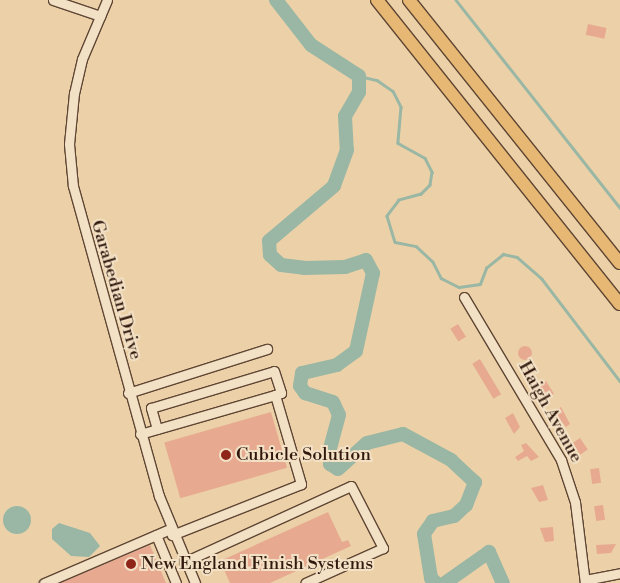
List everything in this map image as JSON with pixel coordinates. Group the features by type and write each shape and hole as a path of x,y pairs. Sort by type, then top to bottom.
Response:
{"highway":[{"path":"377,0 620,304"},
{"path":"409,0 620,263"}],"street":[{"path":"54,0 77,4 100,16"},
{"name":"Garabedian Drive","path":"107,0 74,93 71,170 79,221 140,434 171,532 195,583"},
{"name":"Haigh Avenue","path":"464,297 561,460 575,502 585,582"},
{"path":"128,393 268,349"},
{"path":"140,434 281,393 274,371 151,408 157,429"},
{"path":"44,583 156,535 171,532 302,484 275,395"},
{"path":"184,562 351,486 383,548 305,583"},
{"path":"156,535 176,583"},
{"path":"585,582 620,573"}],"shaded area":[{"path":"17,506 27,510 31,520 27,530 17,534 7,530 3,520 7,510"},
{"path":"59,523 90,533 100,546 89,557 71,556 52,539 52,529"}],"building":[{"path":"588,24 607,28 604,39 586,35"},
{"path":"458,324 466,337 458,341 450,329"},
{"path":"522,346 528,346 532,353 528,360 522,360 518,356 518,350"},
{"path":"480,359 501,394 493,399 472,364"},
{"path":"546,381 554,394 546,398 538,386"},
{"path":"561,407 570,424 566,427 553,411"},
{"name":"Cubicle Solution","path":"271,412 287,468 180,498 164,443"},
{"path":"513,413 520,427 514,434 505,418"},
{"path":"580,438 588,450 580,455 573,443"},
{"path":"526,443 539,457 531,461 527,456 518,461 515,457 524,451 521,445"},
{"path":"599,468 601,483 592,484 590,469"},
{"path":"543,485 548,500 539,502 531,488"},
{"path":"603,505 605,520 596,521 594,506"},
{"path":"328,512 342,542 348,540 351,546 270,583 230,583 220,561"},
{"path":"553,527 554,541 545,542 540,528"},
{"path":"616,544 611,553 597,554 596,545"},
{"name":"New England Finish Systems","path":"150,545 166,583 60,583 88,571"}],"waterway":[{"path":"276,0 311,45 359,76 359,92 345,116 347,150 334,186 269,241 270,255 281,265 304,268 345,267 366,260 373,273 356,351 337,365 302,373 300,386 305,393 333,402 339,415 330,449 330,464 338,469 367,443 403,434 451,460 475,482 466,505 454,516 433,521 424,534 431,578 436,583"},
{"path":"456,0 620,208"},
{"path":"359,76 377,80 393,91 401,107 398,143 425,158 432,172 430,185 421,194 399,200 387,216 395,242 416,246 433,262 441,278 459,287 480,284 486,268 503,254 517,257 542,279 620,381"},
{"path":"445,583 489,552 503,583"}],"place":[{"name":"Cubicle Solution","path":"226,455"},
{"name":"New England Finish Systems","path":"131,564"}]}
